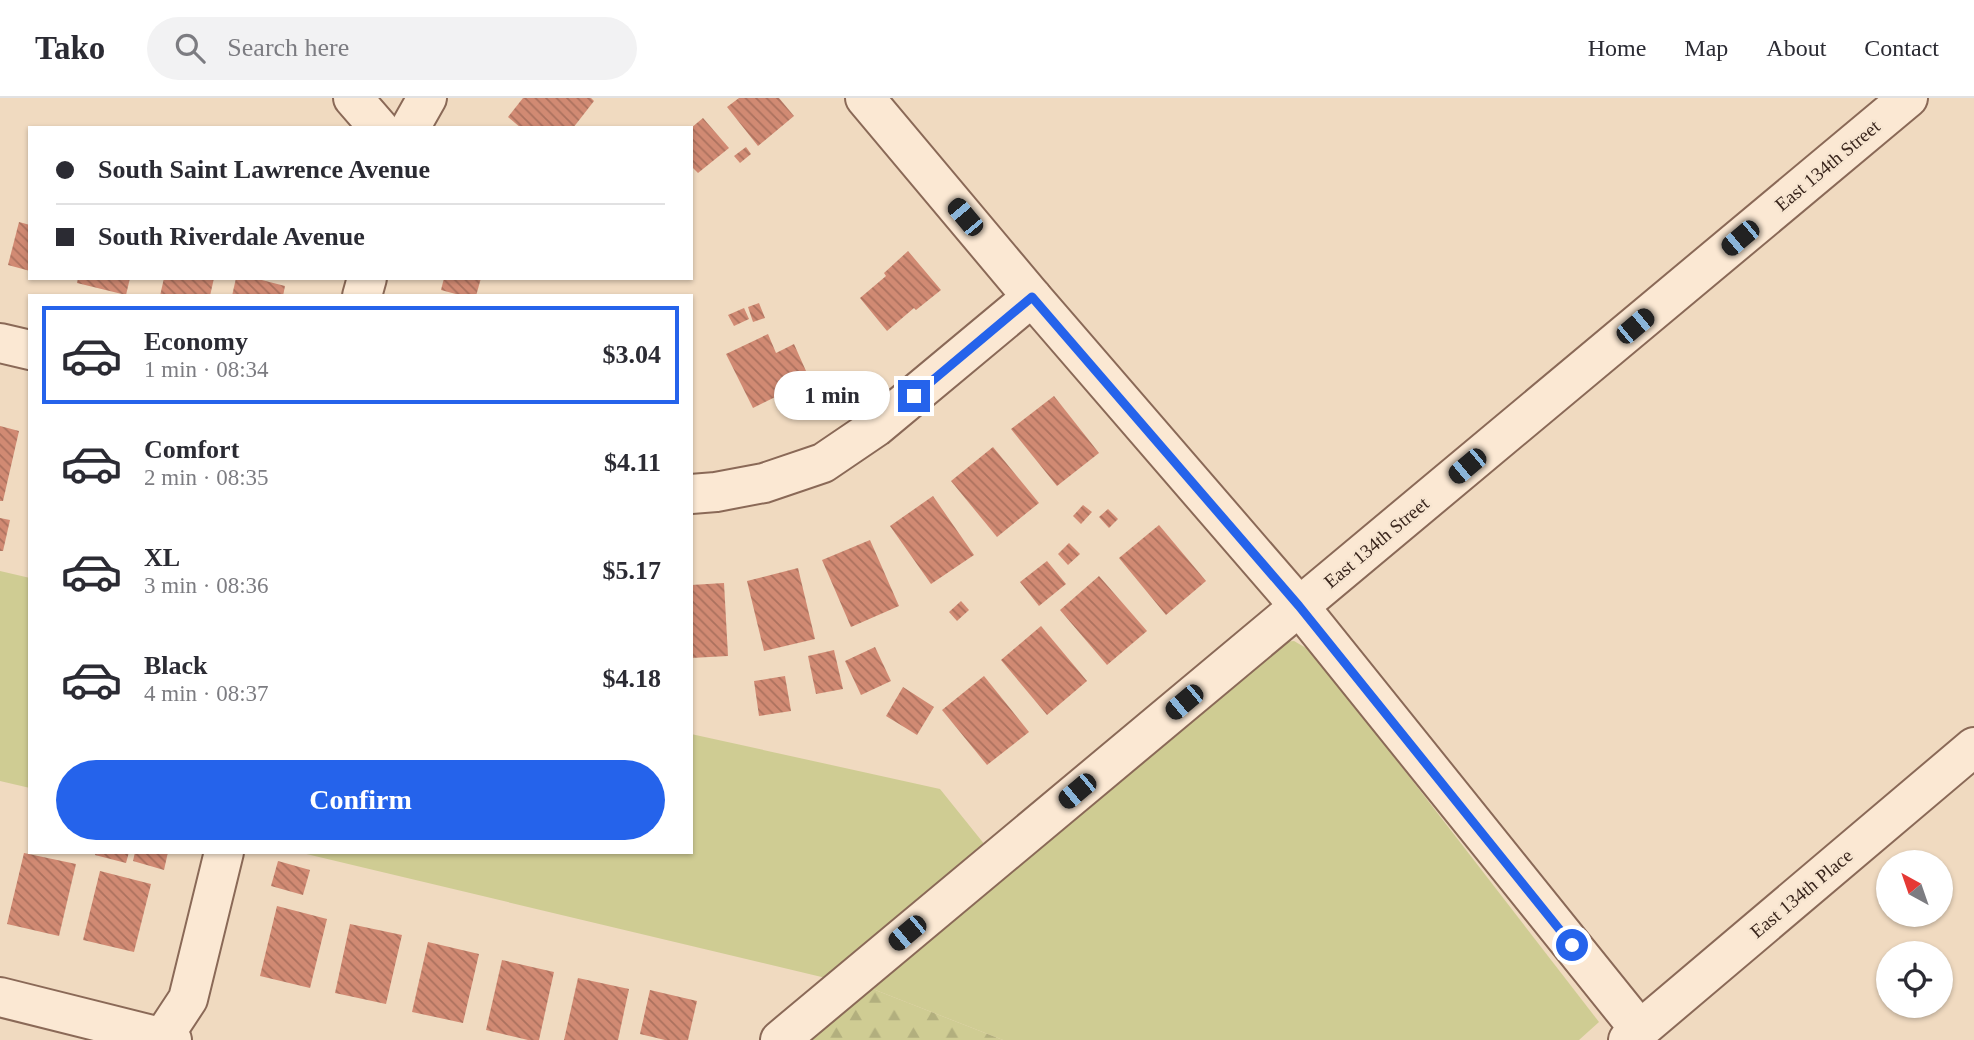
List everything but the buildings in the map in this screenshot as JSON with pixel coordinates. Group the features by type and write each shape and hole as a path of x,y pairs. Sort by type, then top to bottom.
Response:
{"street":[{"path":"353,98 377,126"},
{"path":"411,126 427,98"},
{"path":"865,98 1032,297 1299,606 1634,1035"},
{"name":"East 134th Street","path":"780,1040 1908,98"},
{"path":"693,494 764,483 824,463 876,427 1032,297"},
{"path":"0,343 28,350"},
{"name":"East 134th Place","path":"1634,1035 1974,747"},
{"path":"0,997 166,1039 188,999 224,854"}],"green space":[{"path":"0,571 28,578 28,788 0,781"},
{"path":"1294,641 1313,652 1599,1022 1579,1040 1003,1040 860,984 1272,643"},
{"path":"693,734 940,789 985,845 830,979 306,854 693,854"},
{"path":"860,984 1003,1040 796,1040"}],"route":[{"path":"914,396 1032,297 1299,606 1572,945"}]}
